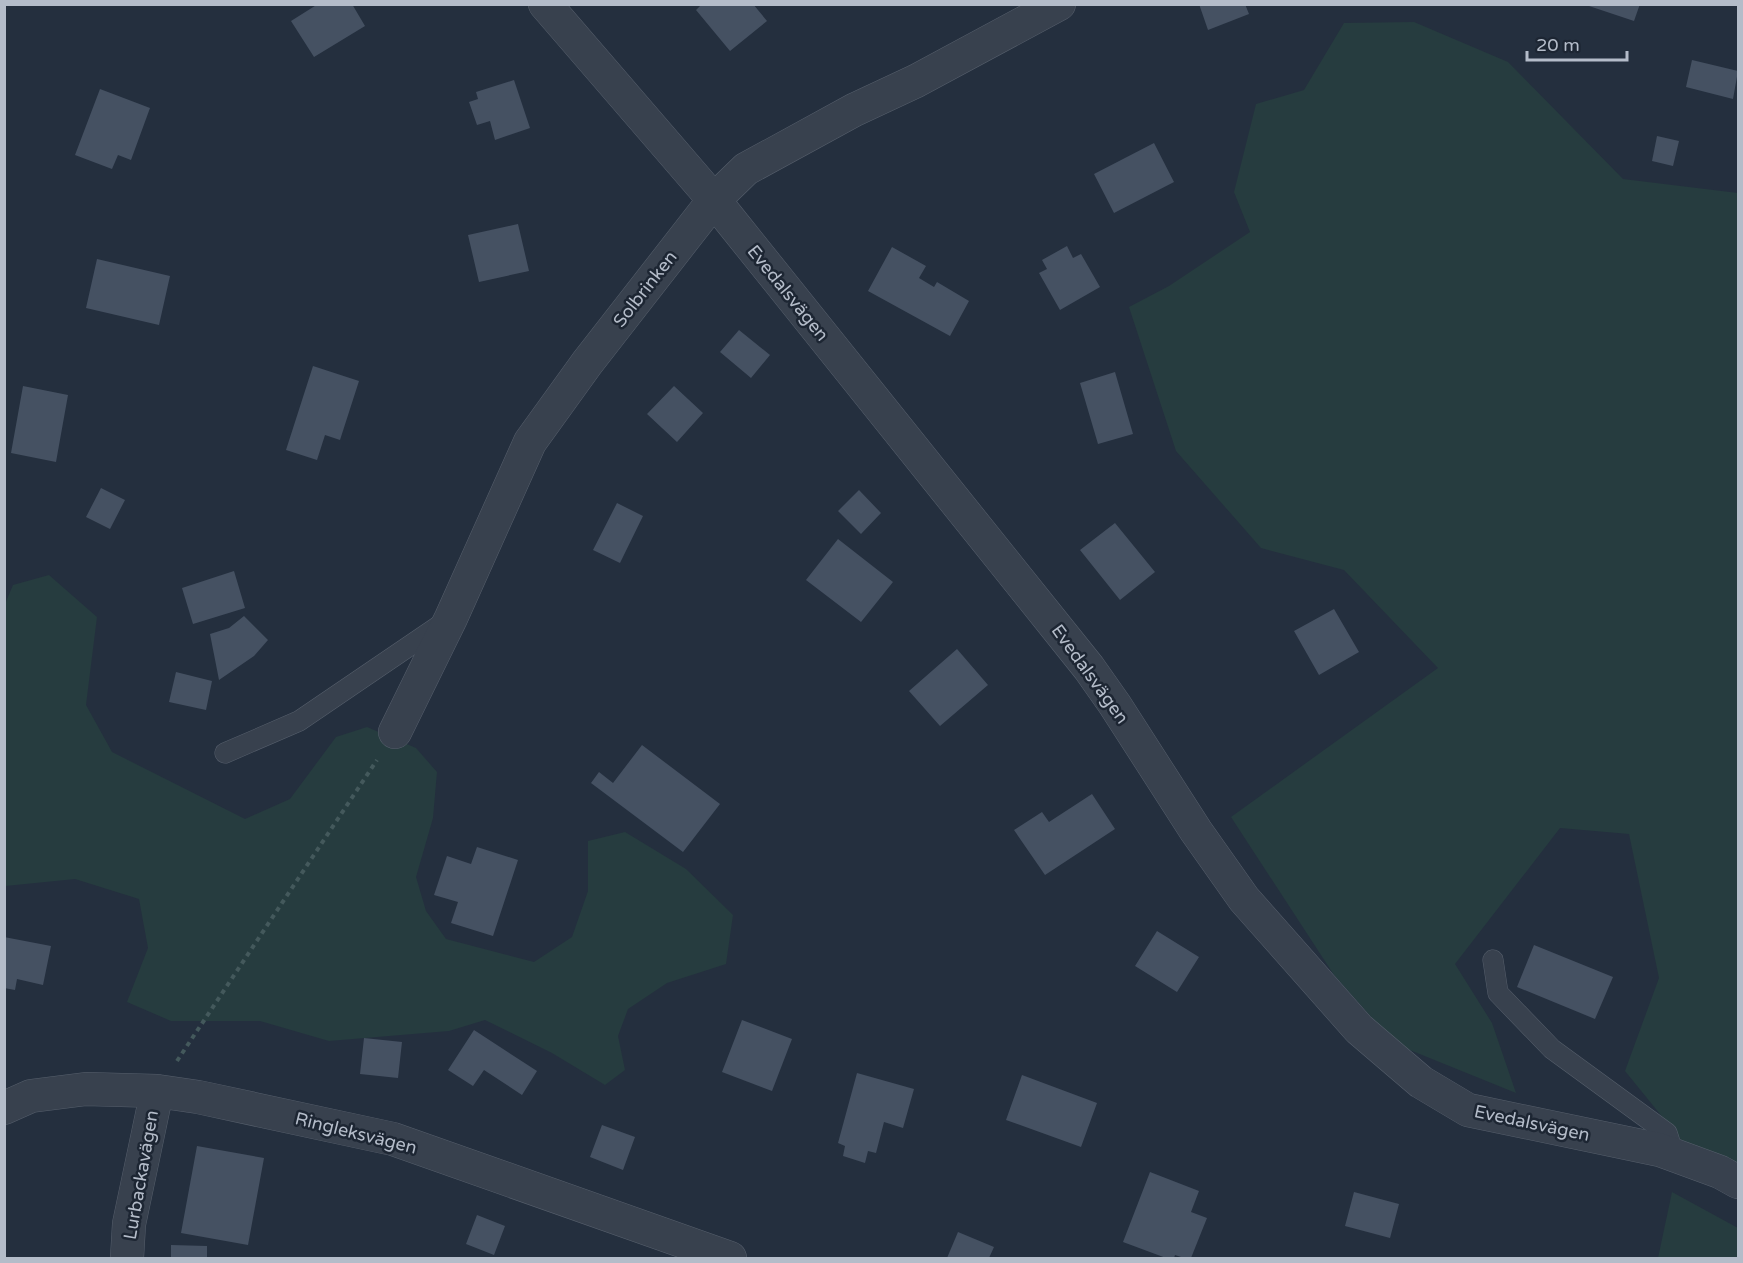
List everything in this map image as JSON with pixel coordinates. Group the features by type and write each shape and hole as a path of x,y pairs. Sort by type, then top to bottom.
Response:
{"street":[{"name":"Evedalsvägen","path":"545,4 714,200 1089,668 1196,831 1244,899 1359,1029 1421,1082 1468,1110 1660,1150 1720,1172 1738,1182"},
{"name":"Solbrinken","path":"395,732 451,618 530,442 586,363 714,200 746,169 854,110 916,81 1059,4"},
{"name":"Ringleksvägen","path":"4,1108 31,1096 86,1089 156,1092 198,1097 393,1139 730,1258"},
{"name":"Lurbackavägen","path":"127,1258 129,1224 156,1092"}],"lane":[{"path":"225,753 299,721 451,618"},
{"path":"1493,960 1498,993 1552,1049 1666,1133 1674,1155"}],"path":[{"path":"156,1092 395,732"}],"green space":[{"path":"1414,22 1508,62 1623,179 1738,193 1738,1170 1690,1151 1625,1071 1659,978 1629,834 1560,828 1455,964 1492,1023 1516,1093 1395,1044 1334,975 1231,817 1438,668 1344,570 1261,548 1176,451 1129,307 1169,286 1250,232 1234,192 1256,104 1304,90 1344,23"},
{"path":"49,575 97,617 86,705 112,752 245,819 290,799 336,737 367,727 416,748 437,772 433,818 416,877 426,911 446,939 534,962 572,937 588,891 588,841 625,832 686,869 733,915 726,964 667,983 628,1009 618,1036 625,1070 605,1085 552,1053 485,1020 449,1031 329,1041 260,1021 171,1021 127,1002 148,948 139,899 75,879 5,886 5,604 13,585"},
{"path":"1672,1192 1738,1228 1738,1258 1658,1258"}],"building":[{"path":"318,4 352,4 365,26 314,57 291,21"},
{"path":"702,4 753,4 767,21 730,51 696,10"},
{"path":"1199,4 1245,4 1249,14 1208,30"},
{"path":"1583,4 1640,4 1634,21"},
{"path":"1692,60 1738,71 1733,99 1686,87"},
{"path":"514,80 530,128 495,140 490,121 477,125 469,102 478,99 476,92"},
{"path":"100,89 150,108 131,160 118,155 112,169 75,155"},
{"path":"1657,136 1679,141 1673,166 1652,161"},
{"path":"1154,143 1174,182 1114,213 1094,174"},
{"path":"518,224 529,271 479,282 468,235"},
{"path":"1067,246 1073,258 1081,254 1100,287 1060,310 1039,273 1047,269 1042,260"},
{"path":"892,247 926,266 919,278 934,287 937,282 969,301 950,336 868,291"},
{"path":"97,259 170,276 159,325 86,308"},
{"path":"739,330 770,355 751,378 720,352"},
{"path":"313,366 359,381 340,440 325,435 317,460 286,450"},
{"path":"1115,372 1133,434 1098,444 1080,383"},
{"path":"23,386 68,395 56,462 11,453"},
{"path":"674,386 703,413 677,442 647,414"},
{"path":"101,488 125,500 110,529 86,517"},
{"path":"859,490 881,513 861,534 838,511"},
{"path":"617,503 643,516 620,563 593,550"},
{"path":"1115,523 1155,572 1120,600 1080,550"},
{"path":"838,539 893,582 861,622 806,580"},
{"path":"234,571 245,608 193,624 182,588"},
{"path":"1334,609 1359,652 1319,675 1294,631"},
{"path":"244,616 268,640 254,656 219,680 210,634 229,628"},
{"path":"957,649 988,685 940,726 909,691"},
{"path":"176,672 212,681 206,710 169,702"},
{"path":"642,745 720,804 683,852 591,783 599,772 613,783"},
{"path":"1092,794 1115,829 1045,875 1014,830 1042,812 1049,822"},
{"path":"477,847 518,860 493,936 451,923 458,902 434,895 447,856 471,864"},
{"path":"1157,931 1199,957 1177,992 1135,966"},
{"path":"4,937 51,946 43,985 17,979 15,990 4,988"},
{"path":"1534,945 1613,977 1595,1019 1517,987"},
{"path":"742,1020 792,1039 772,1091 722,1072"},
{"path":"474,1030 537,1071 522,1095 484,1070 473,1086 448,1070"},
{"path":"364,1038 402,1042 398,1078 360,1074"},
{"path":"857,1073 914,1089 903,1128 884,1122 876,1153 868,1151 865,1163 843,1156 845,1146 838,1143"},
{"path":"1022,1075 1097,1103 1081,1147 1006,1120"},
{"path":"602,1125 635,1137 623,1170 590,1157"},
{"path":"197,1146 264,1158 248,1245 181,1233"},
{"path":"1150,1172 1199,1191 1191,1212 1207,1218 1191,1258 1175,1255 1174,1258 1166,1258 1123,1242"},
{"path":"1354,1192 1399,1204 1390,1238 1345,1226"},
{"path":"477,1215 505,1226 494,1255 466,1244"},
{"path":"958,1232 994,1247 989,1258 947,1258"},
{"path":"171,1245 207,1246 207,1258 171,1258"}]}
